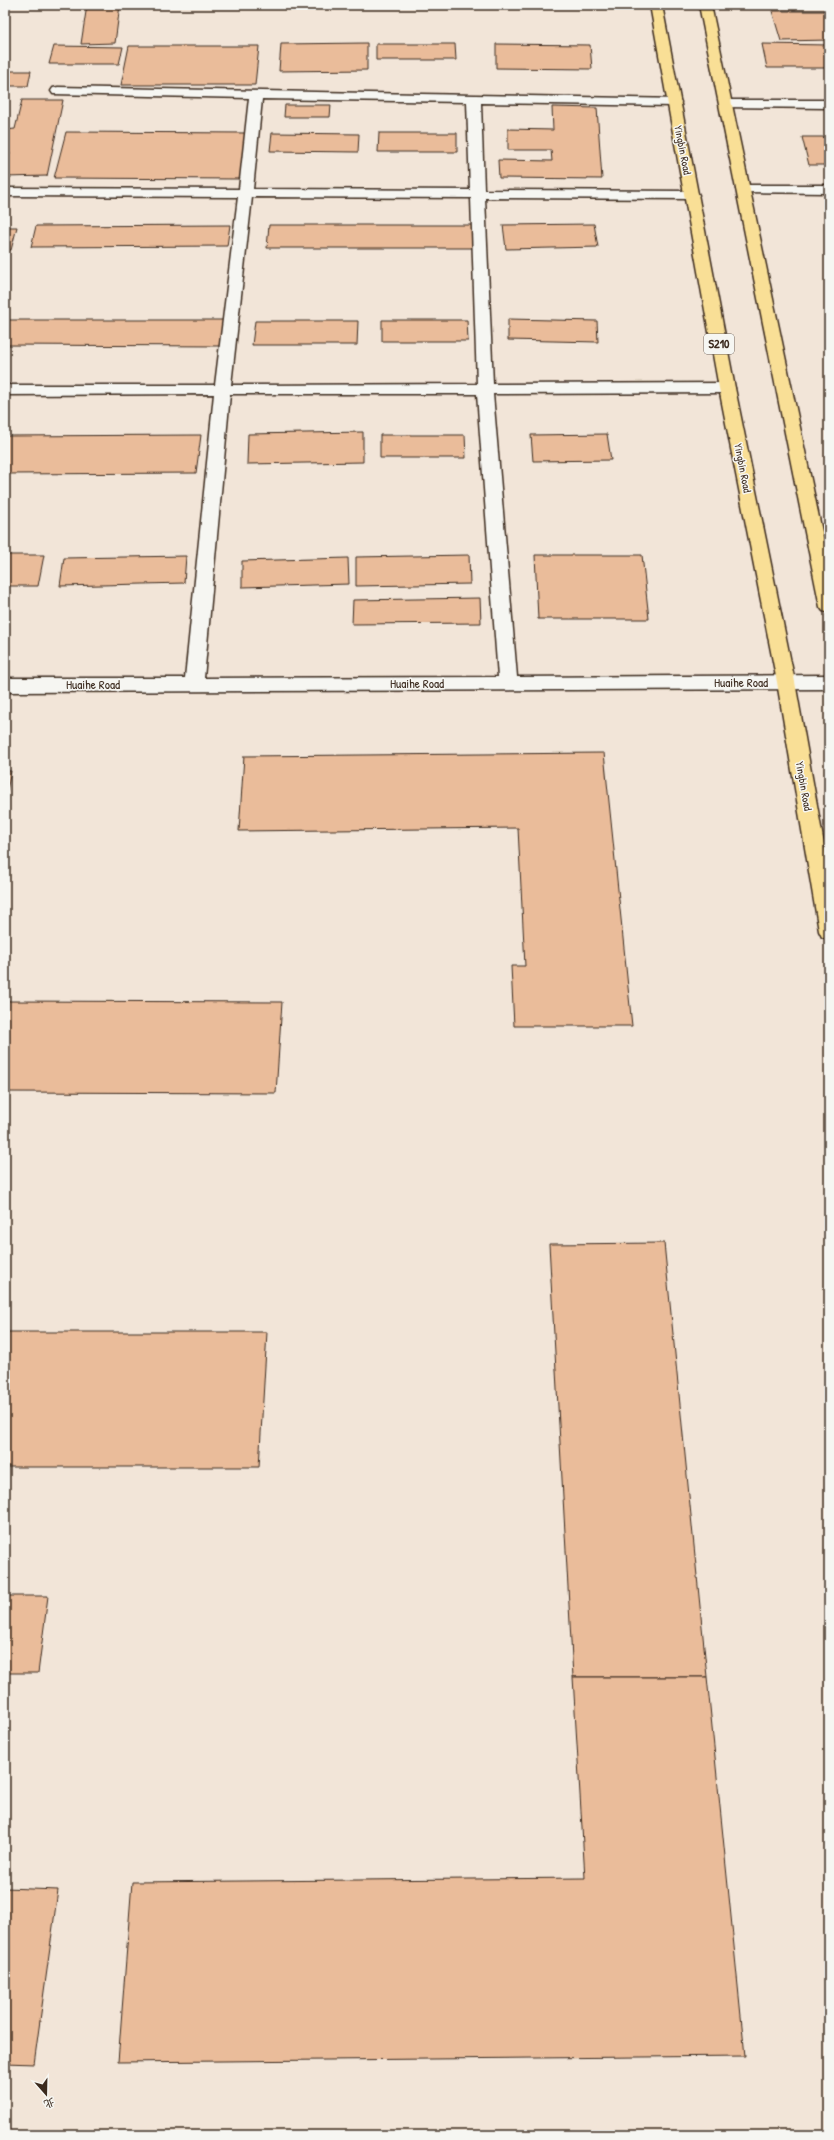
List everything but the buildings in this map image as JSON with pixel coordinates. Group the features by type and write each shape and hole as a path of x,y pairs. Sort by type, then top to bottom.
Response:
{"main road":[{"name":"Yingbin Road","path":"656,5 727,388 786,682 829,931"},
{"path":"705,5 727,104 743,189 829,607"}],"street":[{"path":"58,91 674,102"},
{"path":"194,684 222,390 256,95"},
{"path":"474,98 479,194 484,389 508,683"},
{"path":"727,104 829,104"},
{"path":"743,189 829,189"},
{"path":"5,192 692,195"},
{"path":"5,390 727,388"},
{"name":"Huaihe Road","path":"5,684 829,682"}]}
